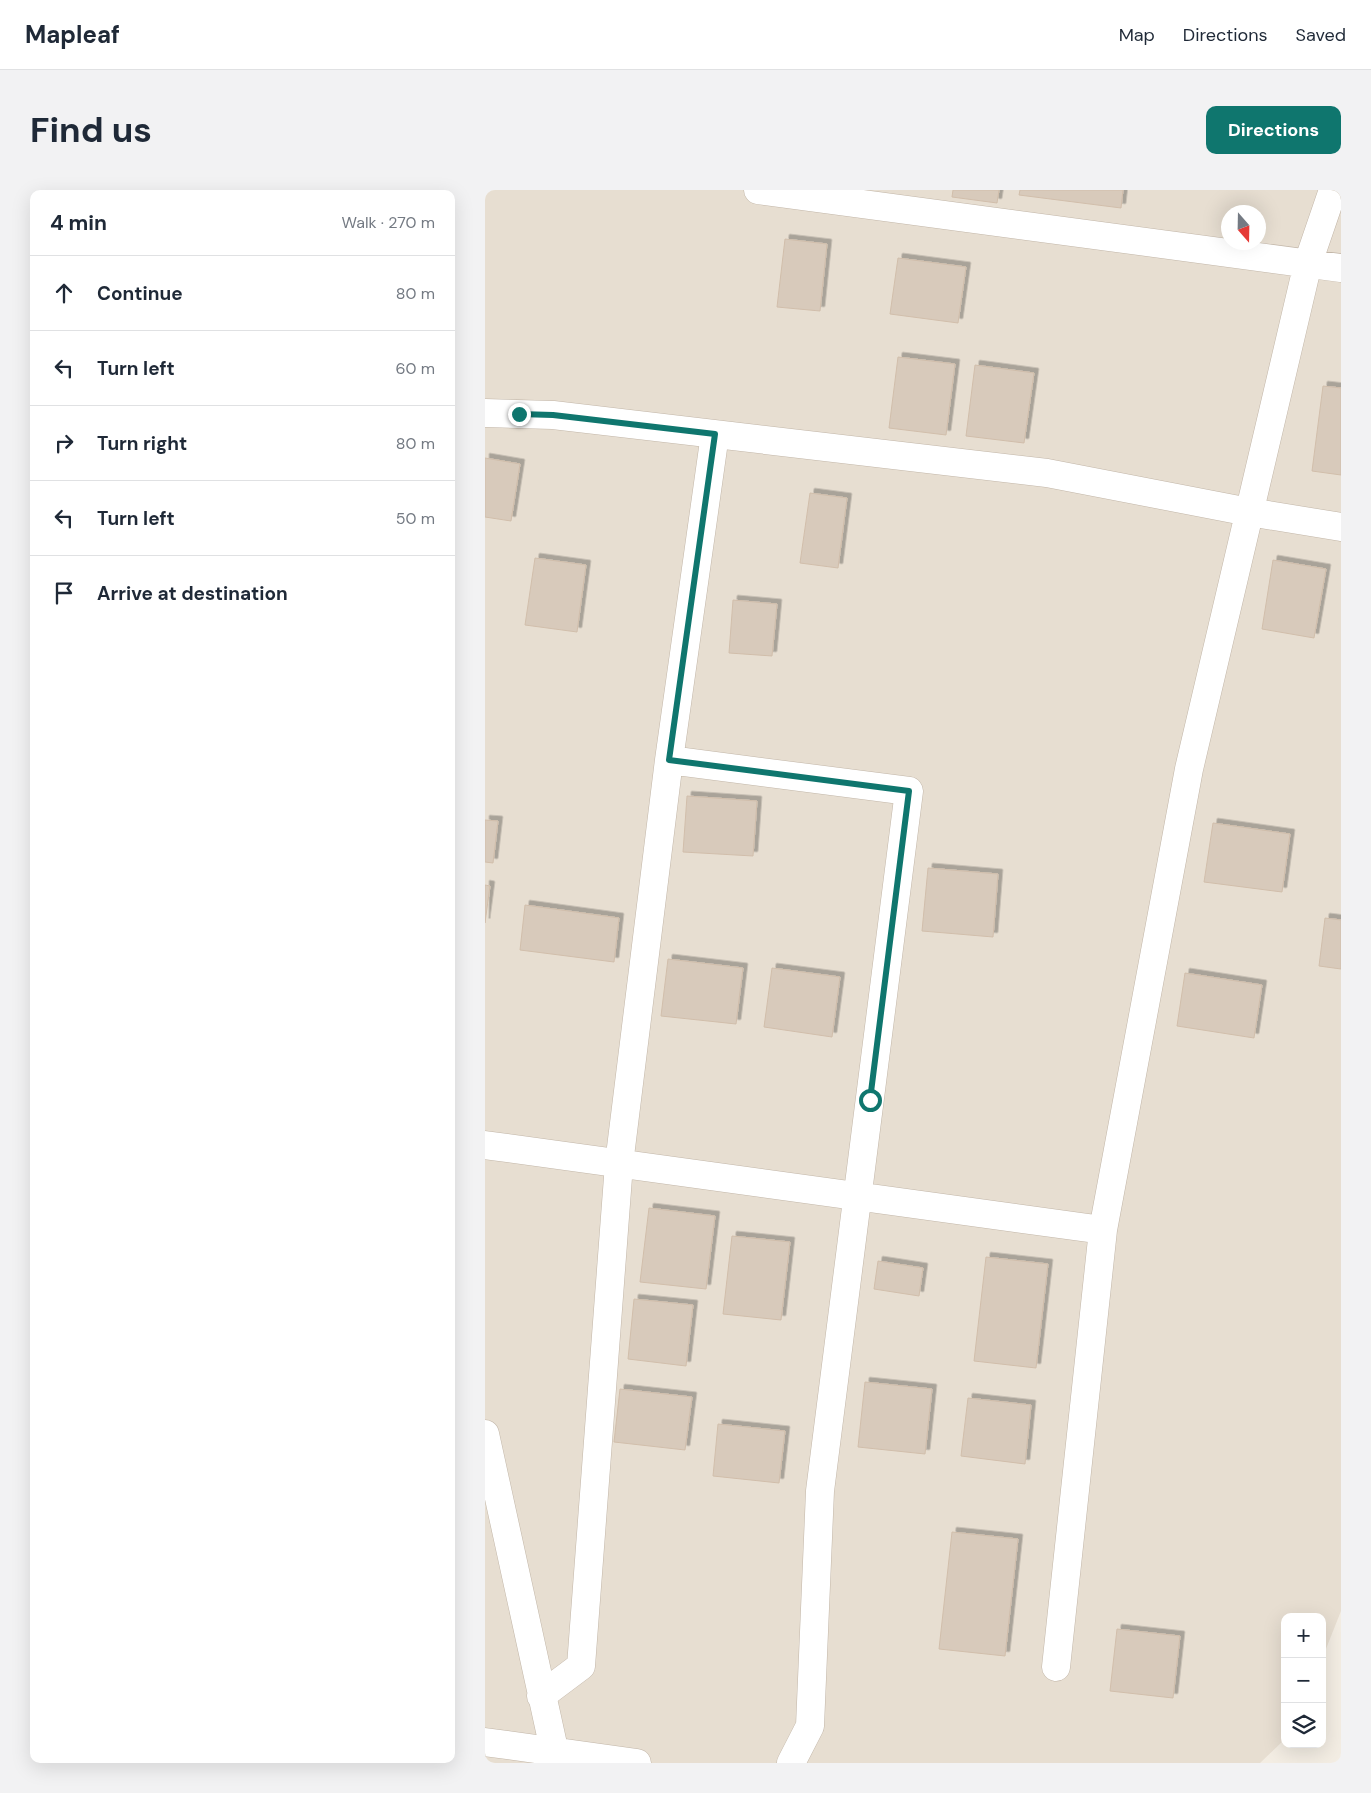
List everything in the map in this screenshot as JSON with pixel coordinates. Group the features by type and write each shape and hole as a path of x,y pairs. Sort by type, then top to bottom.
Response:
{"street":[{"path":"758,190 1341,268"},
{"path":"1056,1666 1103,1230 1189,769 1308,263 1333,190"},
{"path":"485,412 553,415 1047,473 1249,512 1341,527"},
{"path":"541,1696 581,1666 619,1164 669,760 715,434"},
{"path":"669,760 909,791 820,1492 810,1726 791,1763"},
{"path":"485,1146 1103,1230"},
{"path":"485,1434 491,1495 555,1757"},
{"path":"485,1742 555,1757 637,1763"}],"shaded area":[{"path":"485,190 1341,190 1341,1611 1326,1649 1326,1613 1281,1613 1281,1743 1260,1763 485,1763"}],"building":[{"path":"953,190 999,190 997,203 952,197"},
{"path":"1020,190 1123,190 1121,208 1019,195"},
{"path":"785,239 827,244 820,311 777,307"},
{"path":"898,258 966,267 958,323 890,314"},
{"path":"898,357 955,364 946,435 889,428"},
{"path":"975,365 1034,373 1024,443 966,436"},
{"path":"1323,386 1341,388 1341,475 1312,471"},
{"path":"485,458 520,464 511,521 485,517"},
{"path":"810,493 847,498 838,568 800,563"},
{"path":"535,558 586,565 577,632 525,625"},
{"path":"1273,560 1326,569 1314,638 1262,629"},
{"path":"733,600 777,604 772,656 729,653"},
{"path":"687,796 757,801 753,856 683,852"},
{"path":"485,820 498,821 493,863 485,862"},
{"path":"1213,823 1290,834 1282,892 1204,882"},
{"path":"928,868 998,874 993,937 922,931"},
{"path":"485,885 490,886 485,923"},
{"path":"525,905 619,918 614,962 520,950"},
{"path":"1325,918 1341,920 1341,969 1319,966"},
{"path":"668,959 743,968 736,1024 661,1016"},
{"path":"772,968 840,977 832,1037 764,1027"},
{"path":"1185,973 1262,985 1254,1038 1177,1026"},
{"path":"649,1208 715,1216 706,1289 640,1282"},
{"path":"732,1236 790,1242 781,1320 723,1314"},
{"path":"986,1257 1048,1264 1036,1368 974,1361"},
{"path":"878,1261 923,1268 919,1296 874,1289"},
{"path":"634,1299 693,1305 686,1366 628,1359"},
{"path":"865,1382 932,1389 925,1454 858,1447"},
{"path":"620,1389 692,1397 685,1450 614,1442"},
{"path":"968,1398 1031,1405 1025,1464 961,1456"},
{"path":"718,1424 785,1431 779,1483 713,1476"},
{"path":"952,1532 1018,1539 1005,1656 939,1649"},
{"path":"1117,1629 1180,1636 1173,1698 1110,1691"}],"route":[{"path":"519,414 553,415 715,434 669,760 909,791 870,1100"}]}
